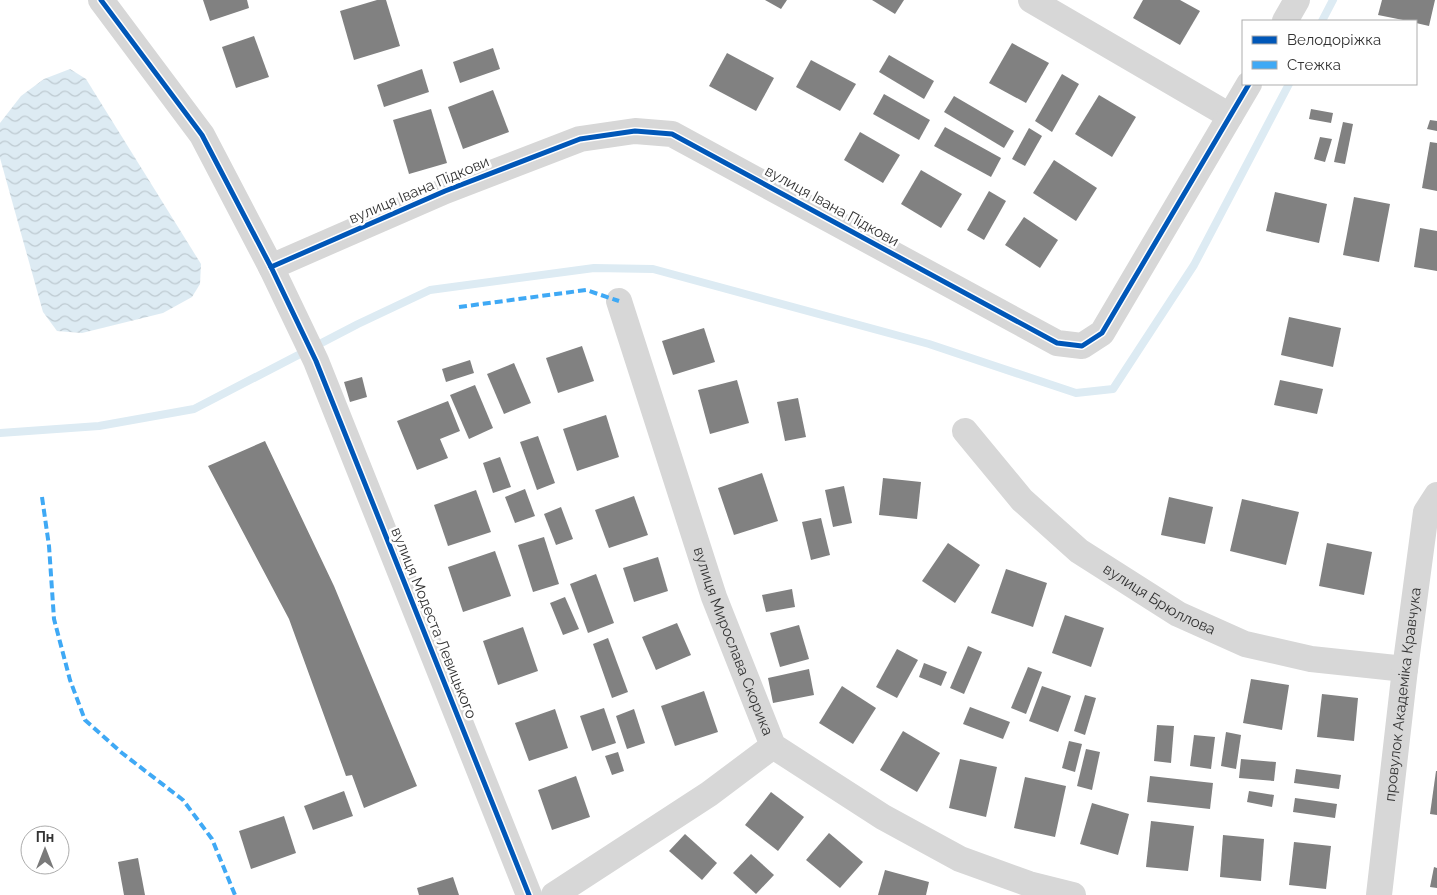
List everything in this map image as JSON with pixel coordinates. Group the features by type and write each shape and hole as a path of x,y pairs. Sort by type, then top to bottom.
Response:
{"street":[{"path":"101,0 202,135 271,267"},
{"path":"1031,0 1230,116"},
{"path":"1286,20 1297,0"},
{"name":"вулиця Івана Підкови","path":"271,267 445,191 580,139 635,131 672,134 1057,343 1082,346 1102,333 1248,85"},
{"name":"вулиця Модеста Левицького","path":"271,267 316,361 529,895"},
{"name":"вулиця Мирослава Скорика","path":"619,301 714,597 773,746 884,817 960,859 1029,884 1073,895"},
{"name":"вулиця Брюллова","path":"965,431 1022,500 1079,551 1178,614 1245,644 1311,659 1405,669"},
{"name":"провулок Академіка Кравчука","path":"1379,895 1405,669 1426,512 1437,495"},
{"path":"554,895 709,794 773,746"}],"water":[{"path":"70,69 86,79 201,264 200,284 192,297 163,313 82,333 57,331 43,312 0,158 0,123 21,96 44,79"}],"building":[{"path":"203,0 247,0 249,8 210,21"},
{"path":"377,0 386,0 400,46 354,60 340,11"},
{"path":"765,0 787,0 781,9"},
{"path":"872,0 904,0 895,14"},
{"path":"1143,0 1180,0 1200,11 1180,45 1133,18"},
{"path":"1382,0 1435,0 1429,26 1417,23 1417,20 1403,20 1378,15"},
{"path":"254,36 269,77 236,88 222,47"},
{"path":"1012,43 1049,63 1026,103 989,83"},
{"path":"493,48 500,69 460,83 453,62"},
{"path":"727,53 774,78 756,111 709,86"},
{"path":"889,55 934,81 924,99 879,72"},
{"path":"811,60 856,84 840,111 796,87"},
{"path":"422,69 429,92 384,107 377,85"},
{"path":"1062,74 1079,84 1052,132 1035,121"},
{"path":"493,90 509,132 463,149 448,107"},
{"path":"884,94 930,120 919,140 873,114"},
{"path":"1099,95 1136,117 1112,157 1075,134"},
{"path":"954,96 1014,131 1004,148 944,112"},
{"path":"431,109 447,163 409,174 393,120"},
{"path":"1311,109 1333,113 1331,123 1309,119"},
{"path":"1430,120 1437,121 1437,131 1427,129"},
{"path":"1343,122 1353,124 1345,164 1334,162"},
{"path":"945,127 1001,158 991,177 934,146"},
{"path":"1029,128 1042,136 1025,166 1012,159"},
{"path":"860,132 900,155 883,183 844,160"},
{"path":"1320,137 1332,139 1325,162 1314,159"},
{"path":"1430,142 1437,143 1437,191 1422,188"},
{"path":"1054,160 1097,188 1076,221 1033,193"},
{"path":"921,170 962,194 941,228 901,204"},
{"path":"989,191 1006,201 984,240 967,230"},
{"path":"1275,192 1327,204 1319,243 1266,231"},
{"path":"1354,197 1390,204 1379,262 1343,255"},
{"path":"1024,217 1058,240 1040,268 1005,245"},
{"path":"1420,228 1437,231 1437,271 1414,267"},
{"path":"1289,317 1341,328 1333,367 1281,355"},
{"path":"704,328 715,362 673,375 662,341"},
{"path":"582,346 594,381 558,393 546,358"},
{"path":"470,360 474,373 446,382 442,369"},
{"path":"514,363 531,403 504,414 487,374"},
{"path":"362,377 367,397 350,402 344,382"},
{"path":"737,380 749,423 710,434 698,390"},
{"path":"1280,380 1323,389 1317,414 1274,405"},
{"path":"475,385 493,428 469,439 450,395"},
{"path":"798,398 806,437 785,441 777,402"},
{"path":"448,401 460,431 440,439 448,458 417,470 397,421"},
{"path":"606,415 619,457 577,471 563,429"},
{"path":"538,436 555,483 537,490 520,442"},
{"path":"265,441 334,586 417,786 364,808 352,775 346,776 289,619 208,466"},
{"path":"500,457 511,487 493,493 483,463"},
{"path":"762,473 778,521 734,535 718,488"},
{"path":"883,478 921,482 917,519 879,515"},
{"path":"844,486 852,523 833,527 825,490"},
{"path":"525,489 535,516 515,523 505,497"},
{"path":"476,490 491,532 448,546 434,505"},
{"path":"634,496 648,535 609,548 595,510"},
{"path":"1169,497 1213,507 1205,544 1161,535"},
{"path":"1242,499 1299,512 1286,565 1230,551"},
{"path":"561,507 573,539 556,545 544,514"},
{"path":"821,518 830,555 811,560 802,522"},
{"path":"544,537 559,584 533,592 518,545"},
{"path":"948,543 980,565 955,603 922,581"},
{"path":"1327,543 1372,552 1364,595 1319,586"},
{"path":"495,551 511,596 463,612 448,567"},
{"path":"658,557 668,591 634,602 623,568"},
{"path":"1006,569 1047,583 1033,627 991,613"},
{"path":"596,574 614,623 588,633 570,584"},
{"path":"792,589 795,607 766,612 762,595"},
{"path":"565,597 579,629 563,635 550,603"},
{"path":"1065,615 1104,628 1091,667 1052,653"},
{"path":"677,623 691,655 656,670 642,637"},
{"path":"799,625 809,659 780,667 770,633"},
{"path":"523,627 538,671 498,685 483,641"},
{"path":"608,638 628,692 612,698 593,644"},
{"path":"968,646 982,652 964,694 950,688"},
{"path":"897,649 918,660 897,698 876,687"},
{"path":"924,663 947,672 941,686 919,677"},
{"path":"1028,667 1042,672 1026,714 1011,708"},
{"path":"809,669 814,695 773,703 768,678"},
{"path":"1251,679 1289,685 1282,730 1243,723"},
{"path":"842,686 876,708 853,744 819,723"},
{"path":"1042,686 1071,696 1058,732 1029,721"},
{"path":"704,691 718,732 675,746 661,706"},
{"path":"1322,694 1358,698 1354,741 1317,737"},
{"path":"1085,695 1096,698 1085,735 1074,731"},
{"path":"970,707 1010,722 1003,739 963,724"},
{"path":"604,708 616,743 592,751 580,716"},
{"path":"555,709 568,748 529,761 515,723"},
{"path":"634,709 645,743 627,749 616,716"},
{"path":"1157,725 1174,726 1171,763 1154,761"},
{"path":"903,731 940,753 917,792 880,770"},
{"path":"1226,732 1241,735 1236,769 1221,766"},
{"path":"1194,735 1215,737 1211,769 1190,766"},
{"path":"1069,741 1082,744 1075,772 1062,768"},
{"path":"1086,749 1100,752 1092,790 1077,786"},
{"path":"618,752 624,771 612,775 605,756"},
{"path":"960,759 997,767 986,817 949,808"},
{"path":"1241,759 1276,762 1274,781 1239,778"},
{"path":"1296,769 1341,775 1339,789 1294,783"},
{"path":"1437,771 1437,815 1430,814"},
{"path":"576,776 590,817 552,830 538,790"},
{"path":"1150,776 1213,783 1210,809 1147,802"},
{"path":"1025,777 1066,786 1055,837 1014,828"},
{"path":"344,791 353,816 313,830 304,806"},
{"path":"1249,791 1274,795 1272,807 1247,802"},
{"path":"771,792 804,817 778,851 745,825"},
{"path":"1295,798 1337,804 1335,818 1293,812"},
{"path":"1092,803 1129,814 1118,855 1080,844"},
{"path":"284,816 296,853 251,869 239,831"},
{"path":"1151,821 1194,826 1188,871 1146,867"},
{"path":"829,833 863,862 840,888 806,860"},
{"path":"685,834 717,863 702,880 669,851"},
{"path":"1223,835 1264,839 1261,881 1220,877"},
{"path":"1294,842 1331,846 1326,889 1289,885"},
{"path":"751,854 774,875 756,894 733,873"},
{"path":"138,858 145,895 124,895 118,862"},
{"path":"1434,867 1437,868 1437,888 1430,887"},
{"path":"885,870 929,882 926,895 878,895"},
{"path":"453,877 459,895 419,895 417,888"}],"waterway":[{"path":"1323,20 1333,0"},
{"path":"0,433 99,426 194,409 358,324 430,290 594,268 653,269 929,344 1076,393 1113,389 1194,265 1288,85"}],"marked path":[{"path":"459,307 586,290 619,301"},
{"path":"42,497 49,546 54,619 70,680 85,720 122,753 183,800 212,839 235,895"}],"cycle path":[{"path":"101,0 202,135 271,267 316,361 529,895"},
{"path":"271,267 445,191 580,139 635,131 672,134 1057,343 1082,346 1102,333 1248,85"}]}
